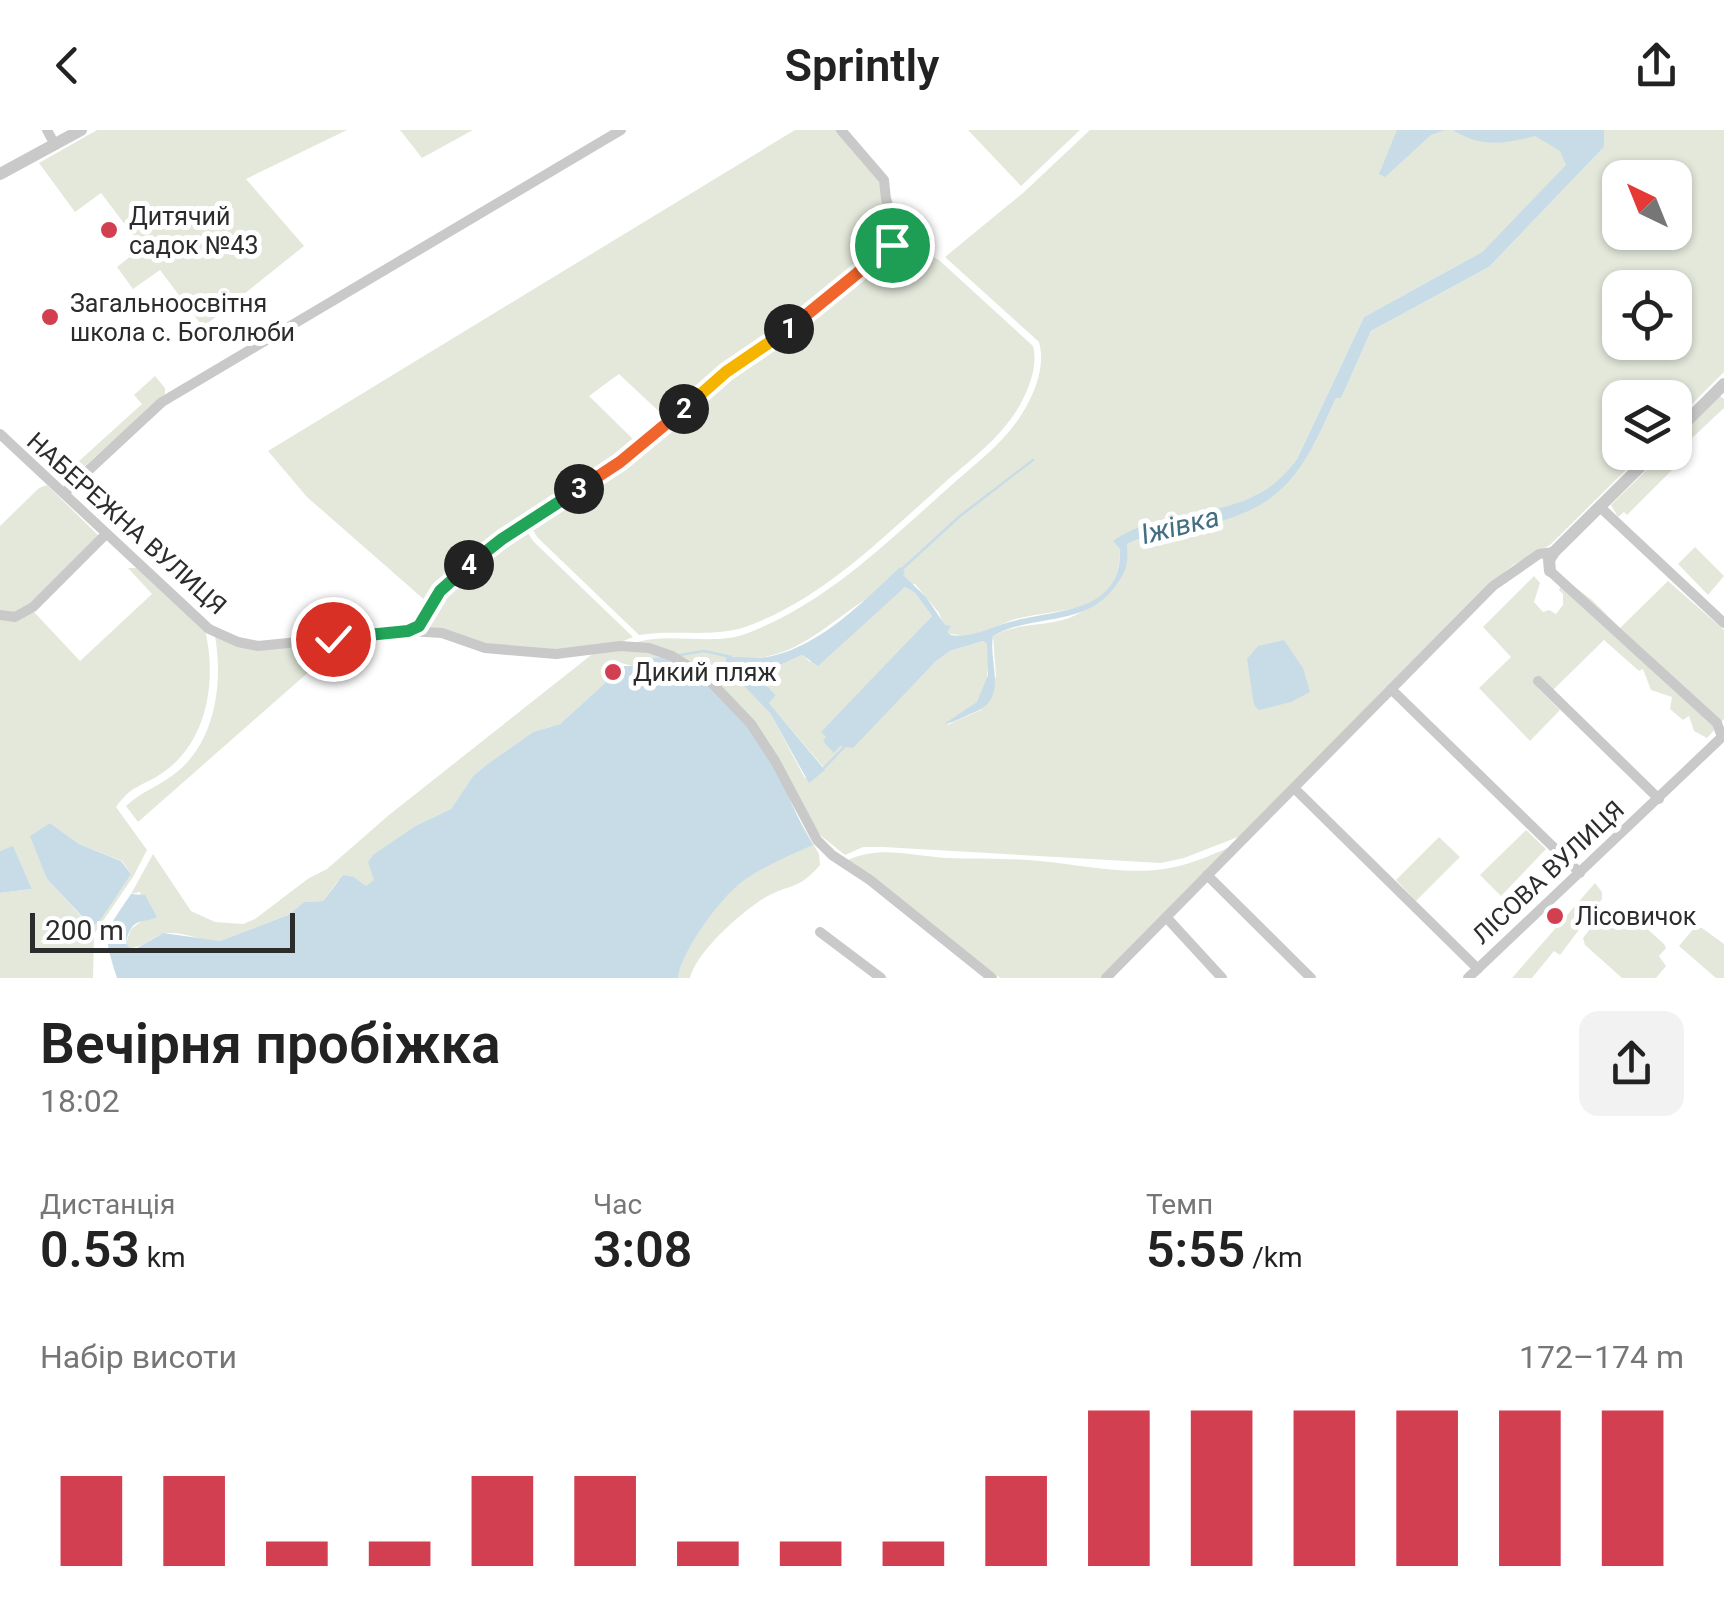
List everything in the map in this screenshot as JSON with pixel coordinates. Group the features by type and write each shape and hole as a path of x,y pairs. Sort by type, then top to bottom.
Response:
{"street":[{"path":"46,130 55,145"},
{"path":"0,174 80,130"},
{"path":"64,493 162,402 621,130"},
{"path":"408,631 419,626 440,591 479,557 620,462 726,372 783,333 892,245 898,233 884,180 840,130"},
{"path":"1692,415 1724,384"},
{"name":"НАБЕРЕЖНА ВУЛИЦЯ","path":"0,434 209,629 238,642 258,646 408,631 442,633 485,648 556,654 620,646 648,648 672,656 706,678 751,724 817,840 992,978"},
{"path":"1106,978 1515,568 1539,554 1554,552 1637,470"},
{"path":"1600,506 1724,623"},
{"path":"0,615 15,617 34,607 106,535"},
{"name":"ЛІСОВА ВУЛИЦЯ","path":"1468,978 1722,737 1720,727 1550,571 1549,560 1554,552"},
{"name":"ЛІСОВА ВУЛИЦЯ","path":"1538,681 1659,799"},
{"path":"1392,689 1580,874"},
{"path":"1294,788 1478,968"},
{"path":"1207,874 1311,978"},
{"path":"1166,918 1222,978"},
{"path":"820,932 881,978"}],"shaded area":[{"path":"97,130 347,130 246,179 304,246 203,327 160,270 133,289 117,267 142,247 101,193 75,212 39,163"},
{"path":"400,130 473,130 422,158"},
{"path":"795,130 836,130 880,181 895,236 668,420 619,374 589,396 638,444 524,521 428,603 307,497 268,451"},
{"path":"968,130 1080,130 1021,186"},
{"path":"1090,130 1573,130 1567,165 1482,252 1364,317 1297,459 1283,478 1256,496 1221,510 1149,524 1120,549 1117,572 1109,589 1096,600 978,633 956,635 947,633 939,613 915,584 881,593 869,598 785,651 749,658 730,656 770,713 805,778 825,769 768,702 776,695 759,678 761,663 780,665 802,655 810,662 905,587 915,593 932,616 822,733 846,747 935,662 950,651 983,641 987,644 988,660 983,693 973,706 947,725 981,710 996,676 993,636 1069,618 1092,606 1111,590 1118,580 1127,557 1127,544 1133,541 1224,520 1268,499 1299,468 1336,398 1341,397 1371,331 1489,267 1604,147 1604,130 1724,130 1724,372 1692,404 1692,380 1602,380 1602,470 1626,470 1550,545 1513,565 1491,583 1243,835 1161,863 883,847 863,847 845,855 820,835 709,676 634,643 662,638 735,637 803,606 877,551 1009,431 1037,383 1039,342 945,257 1023,193"},
{"path":"903,242 939,260 1033,346 1032,375 1014,415 985,447 874,546 800,601 733,630 639,635 537,537 530,525"},
{"path":"155,376 165,394 66,483 58,480 142,404 134,395"},
{"path":"1720,396 1724,399 1724,408 1692,438 1692,425"},
{"path":"1647,470 1672,470 1627,515 1624,512 1618,517 1611,505"},
{"path":"47,485 99,536 31,604 14,613 0,612 0,526"},
{"path":"525,528 533,541 633,637 583,650 528,650 421,628 442,593"},
{"path":"1695,547 1724,576 1708,595 1678,564"},
{"path":"128,568 137,568 205,630 209,688 200,726 180,758 128,793 116,807 147,850 94,934 93,978 0,978 0,893 32,889 13,847 0,851 0,619 34,612 80,661 152,594","holes":["50,823 79,844 122,861 131,874 91,927 47,879"]},
{"path":"1534,576 1540,583 1534,602 1543,612 1556,614 1563,605 1559,590 1564,579 1620,628 1668,581 1724,630 1724,719 1707,738 1694,731 1689,716 1683,720 1670,709 1672,697 1651,690 1643,669 1639,671 1604,640 1552,691 1538,688 1560,710 1530,741 1479,688 1511,657 1483,627"},
{"path":"215,636 237,646 344,641 138,822 126,806 177,772 201,744 217,691"},
{"path":"648,651 670,658 647,658 632,666 614,661 609,666 610,679 560,724 533,732 486,765 473,776 451,809 417,825 370,885 366,887 354,877 337,882 323,901 304,902 288,915 220,941 169,933 135,947 126,943 131,929 147,917 140,892 131,894 153,854 191,911 215,922 243,924 255,919 327,869 595,652"},
{"path":"789,802 819,854 820,865 800,883 766,897 745,912 710,945 690,978 678,978 694,939 733,889 759,870 812,845 800,838"},
{"path":"1526,830 1546,849 1501,896 1480,875"},
{"path":"1439,837 1460,857 1416,901 1396,880"},
{"path":"1230,847 1101,978 1000,978 848,860 872,853 897,853 1149,871 1181,866"},
{"path":"1595,883 1602,899 1560,955 1554,951 1532,978 1512,978"},
{"path":"1606,908 1613,908 1630,921 1634,917 1664,944 1666,948 1659,956 1666,966 1656,978 1622,978 1585,945 1583,938"},
{"path":"1694,928 1702,928 1724,944 1724,978 1716,978 1679,946"}],"water":[{"path":"1397,130 1445,130 1431,135 1385,177 1379,174"},
{"path":"1453,130 1604,130 1604,147 1489,267 1371,331 1341,398 1336,398 1299,469 1269,499 1225,520 1135,540 1127,544 1124,572 1102,601 1073,615 1025,624 993,636 994,690 984,707 944,724 977,702 988,675 987,644 983,641 950,651 935,662 853,748 840,746 834,753 823,741 826,737 821,732 932,616 915,593 905,587 818,666 802,655 780,665 758,665 759,678 776,695 769,703 825,770 809,783 770,713 726,667 726,657 766,657 808,642 841,620 900,567 945,625 951,626 947,632 951,635 974,634 1065,611 1098,598 1110,586 1118,571 1120,549 1113,541 1160,520 1233,505 1277,481 1297,459 1364,317 1482,252 1566,165 1560,151 1535,136 1493,143 1473,140"},
{"path":"1284,640 1303,668 1310,692 1291,702 1259,710 1254,705 1247,659 1258,646"},
{"path":"647,658 670,658 683,664 727,702 772,762 813,845 760,870 734,889 694,939 678,978 117,978 108,933 131,894 145,895 157,917 138,922 131,929 126,943 137,948 163,933 220,941 288,915 304,902 323,901 343,875 366,886 374,880 368,862 373,855 417,825 451,809 473,776 486,765 533,732 560,724 624,666"},
{"path":"50,823 79,844 121,861 131,874 92,927 47,879 30,836"},
{"path":"13,846 32,889 0,893 0,851"}],"waterway":[{"path":"900,571 960,516 1033,460"},
{"path":"680,655 704,651 731,657"},
{"name":"Іжівка","path":"824,768 846,745"}],"place":[{"name":"Дитячий садок №43","path":"109,230"},
{"name":"Загальноосвітня школа с. Боголюби","path":"50,317"},
{"name":"Дикий пляж","path":"613,672"},
{"name":"Лісовичок","path":"1555,916"}],"route":[{"path":"333,639 408,631 419,626 440,591 468,566 502,539 620,462 726,372 783,333 892,245"}]}
